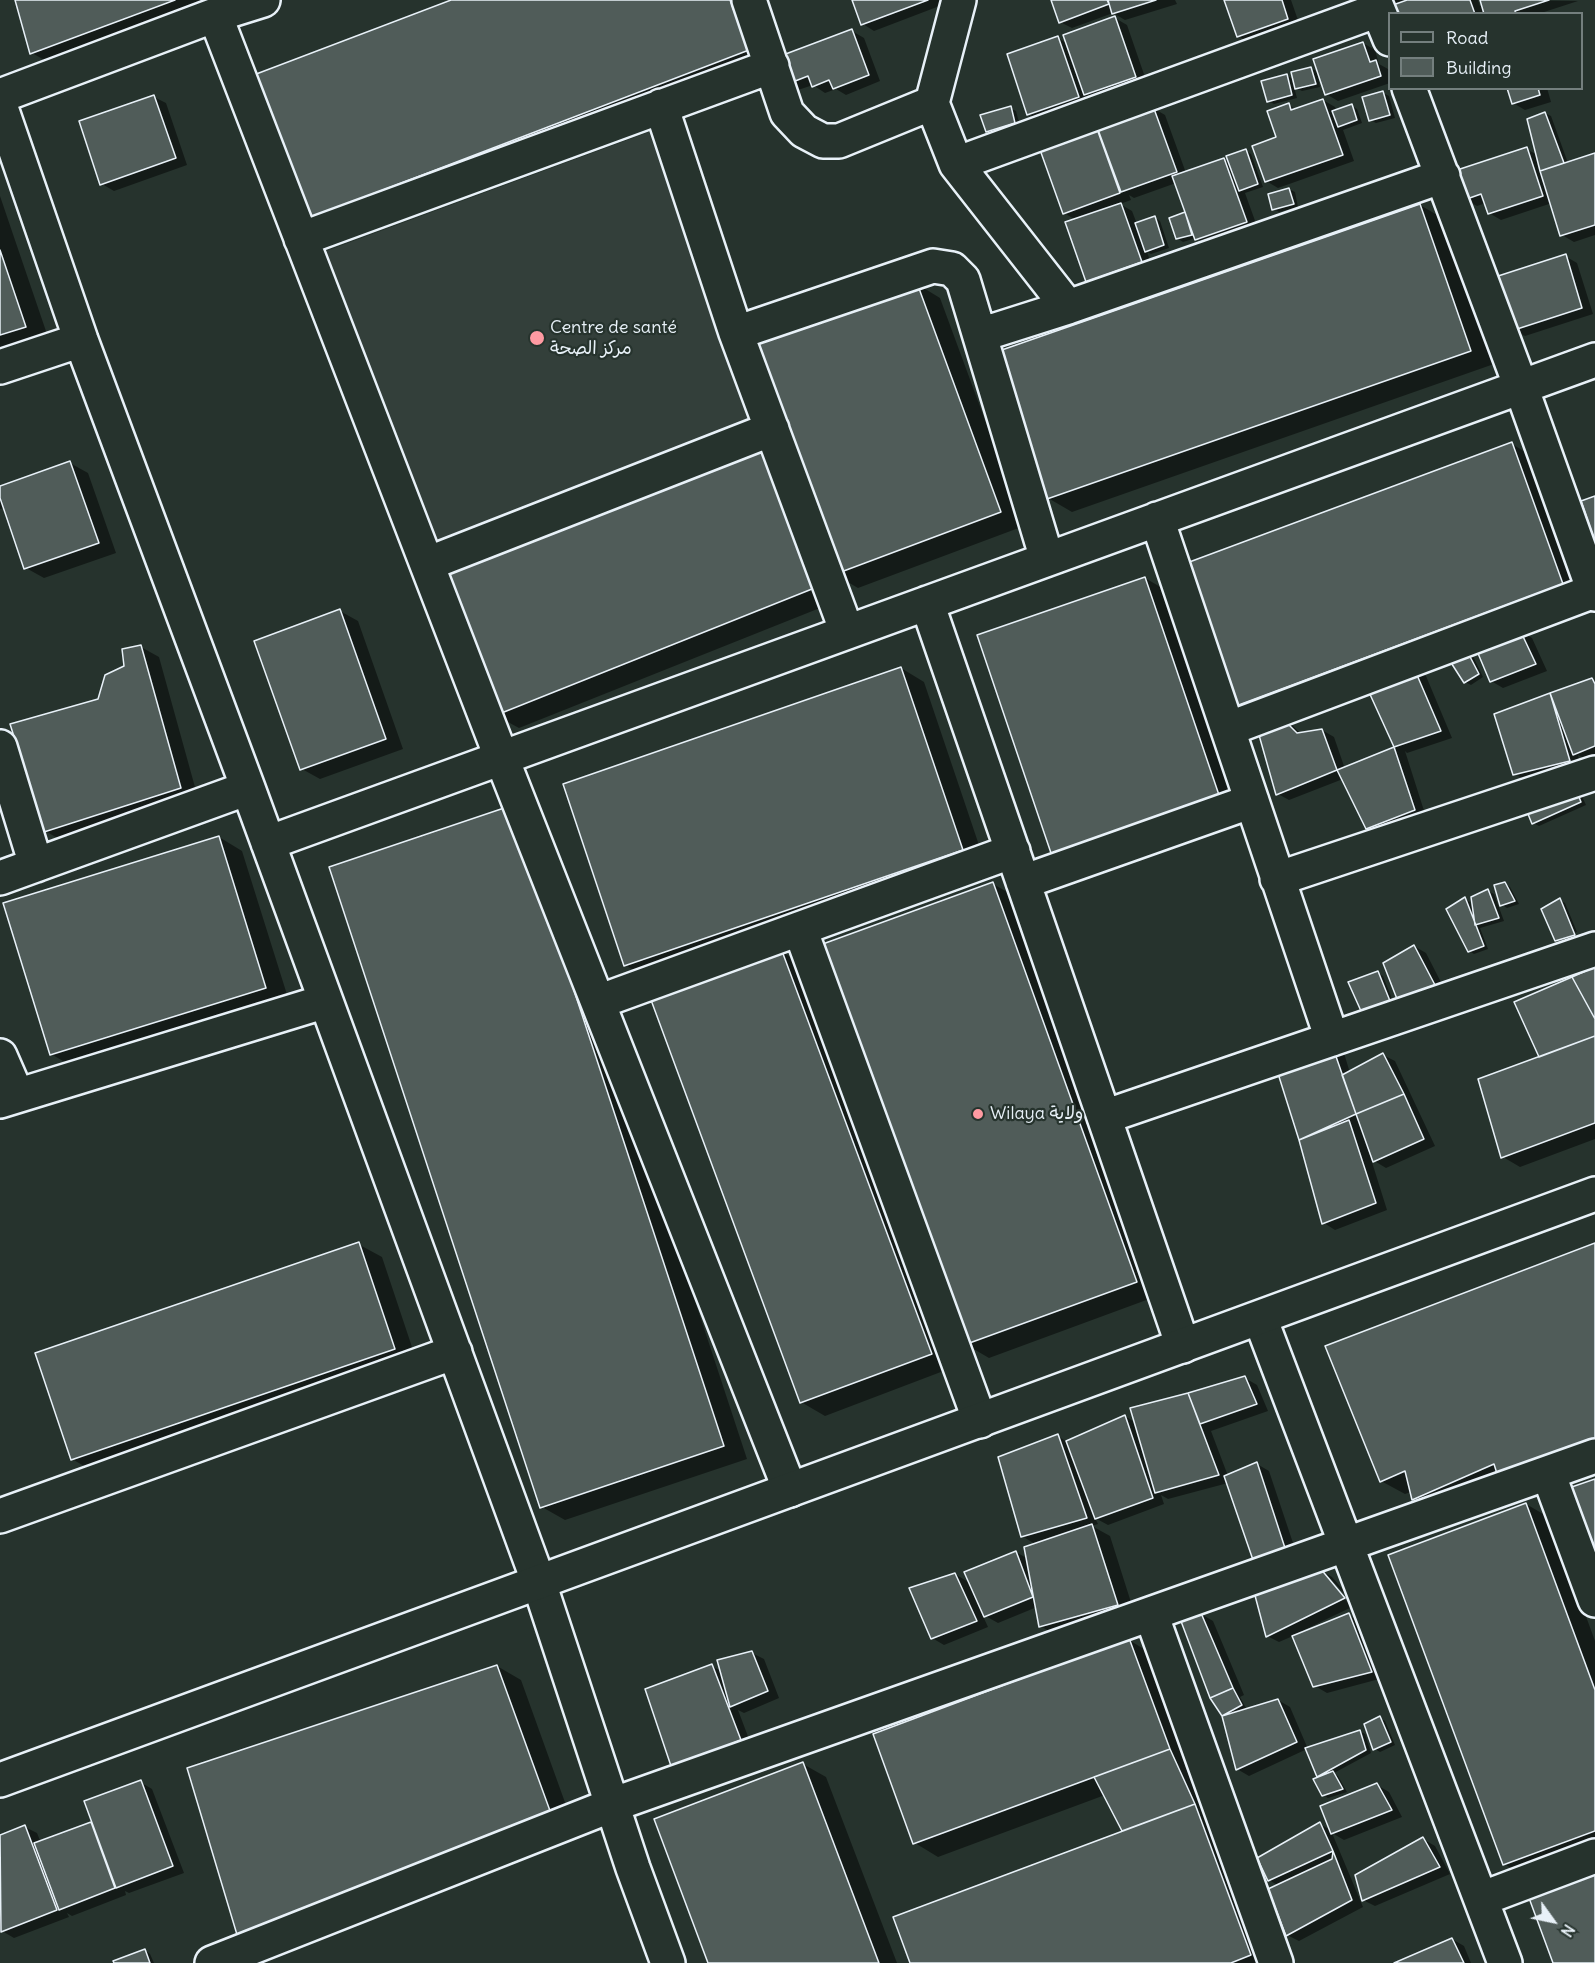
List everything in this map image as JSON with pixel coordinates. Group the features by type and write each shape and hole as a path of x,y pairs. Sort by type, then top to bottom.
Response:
{"street":[{"path":"0,96 215,15 263,0"},
{"path":"749,0 787,113 804,131 823,141 839,141 932,103"},
{"path":"959,0 932,103 956,164 1068,307"},
{"path":"215,15 502,759 790,1490"},
{"path":"956,164 1381,16"},
{"path":"301,239 771,66"},
{"path":"1228,729 1594,593 1521,387 1410,90"},
{"path":"0,105 81,340 539,1582 633,1868 668,1963"},
{"path":"662,106 736,333 847,632"},
{"path":"980,335 1068,307 1443,176"},
{"path":"736,333 933,266 952,269 963,280 1047,559"},
{"path":"0,367 81,340"},
{"path":"268,843 1595,360"},
{"path":"427,564 772,429"},
{"path":"1157,519 1332,1039"},
{"path":"927,603 1183,1346"},
{"path":"1,752 36,865"},
{"path":"1278,879 1595,773"},
{"path":"0,878 248,788"},
{"path":"1023,882 1252,801"},
{"path":"598,1002 1013,851"},
{"path":"800,929 980,1421"},
{"path":"1104,1117 1595,949"},
{"path":"0,1056 8,1098 326,1001"},
{"path":"0,1780 1595,1194"},
{"path":"1260,1318 1505,1963"},
{"path":"0,1516 455,1352"},
{"path":"213,1963 612,1805 1595,1456"},
{"path":"1548,1473 1595,1600"},
{"path":"1150,1614 1275,1963"},
{"path":"1481,1899 1595,1856"}],"shaded area":[{"name":"Centre de santé مركز الصحة","path":"649,132 754,423 426,544 321,253"}],"building":[{"path":"15,0 175,0 30,54"},
{"path":"451,0 730,0 749,50 305,220 251,76"},
{"path":"852,0 928,0 861,25"},
{"path":"1051,0 1107,0 1109,4 1059,23"},
{"path":"1108,0 1156,0 1112,14"},
{"path":"1224,0 1282,0 1288,19 1237,37"},
{"path":"1407,0 1470,0 1474,12 1392,12 1390,6"},
{"path":"1480,0 1549,0 1515,12 1483,12"},
{"path":"1115,16 1136,77 1084,95 1063,35"},
{"path":"852,29 869,75 833,89 829,80 812,87 808,76 785,85 775,58"},
{"path":"1058,36 1079,97 1027,115 1007,54"},
{"path":"1363,42 1370,62 1376,60 1381,76 1325,95 1313,59"},
{"path":"1311,67 1316,84 1295,89 1291,72"},
{"path":"1287,74 1292,95 1267,102 1261,81"},
{"path":"1508,90 1539,90 1540,95 1512,104"},
{"path":"1383,91 1390,115 1369,121 1362,97"},
{"path":"154,95 176,158 100,185 79,121"},
{"path":"1323,99 1343,155 1265,182 1252,146 1276,137 1267,111 1289,103 1291,110"},
{"path":"1352,104 1357,120 1338,127 1332,111"},
{"path":"1011,106 1015,123 986,132 980,115"},
{"path":"1153,106 1177,172 1121,192 1097,127"},
{"path":"1545,112 1564,163 1540,171 1527,119"},
{"path":"1096,126 1120,193 1063,214 1039,147"},
{"path":"1527,147 1543,196 1488,214 1481,194 1464,200 1454,171"},
{"path":"1246,149 1258,184 1239,191 1226,156"},
{"path":"1595,153 1595,225 1560,236 1540,171"},
{"path":"1224,158 1247,222 1195,240 1172,176"},
{"path":"1289,188 1294,204 1272,210 1268,194"},
{"path":"1121,203 1142,262 1086,282 1065,222"},
{"path":"1420,204 1471,351 1047,499 996,352"},
{"path":"1185,212 1192,235 1176,239 1169,218"},
{"path":"1155,216 1164,245 1145,252 1135,223"},
{"path":"0,250 26,327 0,335"},
{"path":"1566,254 1582,308 1511,331 1495,277"},
{"path":"917,283 1001,512 833,575 749,346"},
{"path":"1512,442 1563,584 1236,706 1184,564"},
{"path":"761,444 817,587 494,716 438,573"},
{"path":"70,461 99,543 24,569 0,498 0,486"},
{"path":"1595,496 1595,542 1581,501"},
{"path":"1145,577 1220,798 1052,856 977,635"},
{"path":"340,609 386,739 300,770 254,641"},
{"path":"1520,630 1536,664 1490,682 1477,651"},
{"path":"141,645 181,788 44,832 10,724 98,699 105,675 124,666 122,649"},
{"path":"1466,649 1479,674 1464,683 1448,658"},
{"path":"901,667 963,850 624,966 563,784"},
{"path":"1414,668 1441,731 1394,747 1368,690"},
{"path":"1592,678 1595,684 1595,746 1573,755 1550,693"},
{"path":"1550,693 1570,761 1513,775 1494,714"},
{"path":"1280,716 1297,733 1322,729 1337,770 1276,795 1257,728"},
{"path":"1394,747 1415,810 1366,829 1337,770"},
{"path":"1575,787 1581,802 1532,824 1526,809"},
{"path":"513,805 724,1446 540,1508 329,867"},
{"path":"219,836 266,988 50,1055 3,903"},
{"name":"Wilaya ولاية","path":"993,882 1137,1282 964,1345 820,945"},
{"path":"1505,882 1515,901 1500,906 1494,885"},
{"path":"1488,889 1499,918 1475,925 1471,897"},
{"path":"1465,897 1484,946 1468,952 1446,909"},
{"path":"1560,898 1575,935 1555,941 1541,909"},
{"path":"1414,945 1435,985 1397,999 1383,963"},
{"path":"782,951 932,1354 800,1403 651,1000"},
{"path":"1595,967 1595,1019 1572,977"},
{"path":"1378,971 1390,1001 1361,1011 1348,982"},
{"path":"1572,977 1595,1019 1595,1036 1539,1057 1514,1002"},
{"path":"1595,1036 1595,1123 1501,1158 1478,1079"},
{"path":"1332,1045 1356,1114 1299,1140 1275,1064"},
{"path":"1383,1053 1404,1094 1356,1114 1342,1075"},
{"path":"1404,1094 1424,1139 1373,1162 1356,1114"},
{"path":"1349,1120 1376,1203 1322,1224 1299,1140"},
{"path":"359,1242 395,1349 71,1460 35,1353"},
{"path":"1595,1243 1595,1438 1498,1477 1494,1464 1412,1500 1405,1471 1380,1482 1325,1346"},
{"path":"1245,1376 1257,1404 1200,1424 1188,1393"},
{"path":"1188,1393 1219,1475 1155,1493 1130,1408"},
{"path":"1125,1415 1153,1498 1095,1519 1066,1441"},
{"path":"1058,1434 1087,1518 1021,1537 998,1457"},
{"path":"1257,1462 1285,1548 1253,1560 1224,1476"},
{"path":"1595,1479 1595,1577 1563,1490"},
{"path":"1526,1503 1595,1690 1595,1831 1503,1865 1388,1555"},
{"path":"1092,1524 1118,1605 1039,1627 1024,1547"},
{"path":"1016,1551 1033,1597 984,1617 964,1572"},
{"path":"1320,1568 1345,1598 1266,1637 1253,1588"},
{"path":"955,1573 977,1621 931,1639 909,1588"},
{"path":"1201,1613 1233,1688 1210,1698 1179,1616"},
{"path":"1349,1613 1372,1672 1313,1687 1292,1636"},
{"path":"1129,1638 1170,1749 913,1844 873,1734"},
{"path":"752,1651 768,1691 730,1707 717,1660"},
{"path":"712,1664 741,1740 672,1769 645,1689"},
{"path":"497,1665 553,1819 238,1938 187,1768"},
{"path":"1233,1688 1242,1705 1222,1716 1210,1698"},
{"path":"1278,1699 1297,1742 1236,1770 1222,1716"},
{"path":"1380,1716 1391,1742 1373,1750 1364,1724"},
{"path":"1360,1730 1366,1750 1317,1777 1305,1748"},
{"path":"1170,1749 1195,1804 1122,1831 1094,1777"},
{"path":"803,1762 879,1963 708,1963 654,1819"},
{"path":"1333,1771 1343,1789 1322,1796 1313,1779"},
{"path":"141,1780 173,1866 116,1888 84,1801"},
{"path":"1377,1783 1392,1810 1331,1834 1320,1806"},
{"path":"1195,1804 1251,1955 1231,1963 910,1963 893,1917"},
{"path":"91,1822 115,1888 59,1910 34,1843"},
{"path":"1320,1822 1333,1851 1268,1881 1257,1858"},
{"path":"25,1825 57,1910 1,1932 0,1835"},
{"path":"1423,1837 1440,1867 1362,1901 1355,1875"},
{"path":"1333,1851 1352,1900 1286,1936 1268,1889 1332,1859"},
{"path":"1595,1873 1595,1963 1553,1963 1529,1898"},
{"path":"1452,1938 1464,1963 1394,1963"},
{"path":"145,1949 150,1963 114,1963 113,1961"}],"place":[{"name":"Centre de santé مركز الصحة","path":"537,338"},
{"name":"Wilaya ولاية","path":"978,1114"}]}
